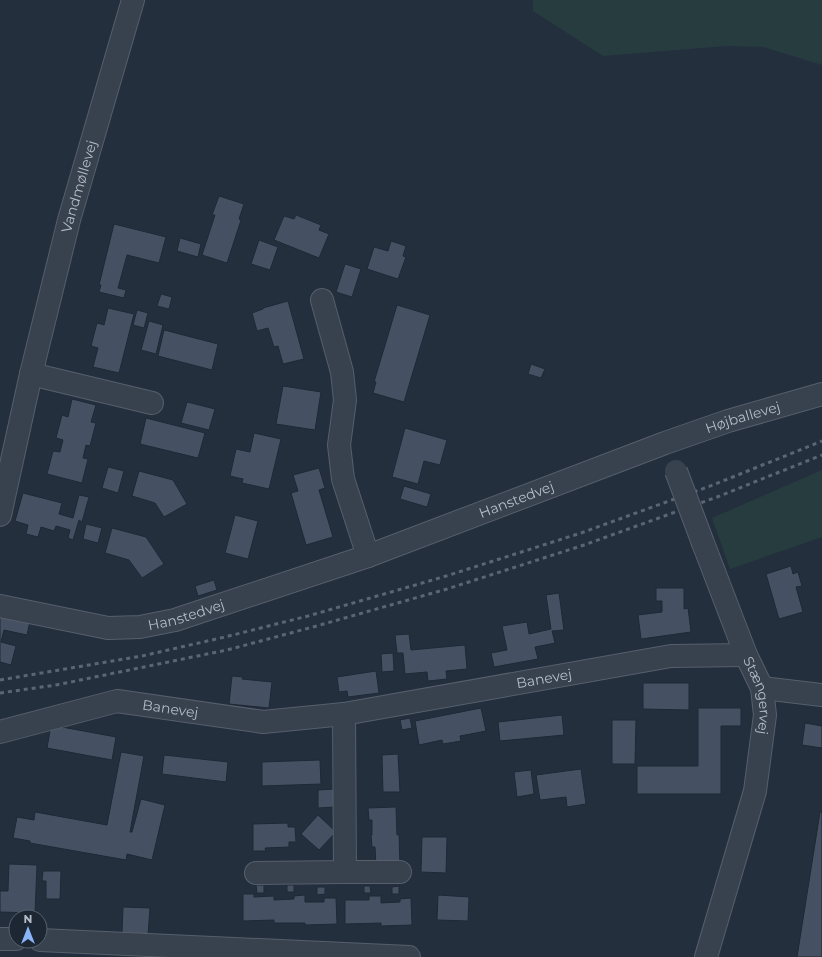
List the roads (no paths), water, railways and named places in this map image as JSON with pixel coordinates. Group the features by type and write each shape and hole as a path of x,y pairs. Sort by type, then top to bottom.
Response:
{"street":[{"name":"Vandmøllevej","path":"0,515 31,374 69,220 133,0"},
{"path":"322,300 342,372 345,400 339,445 343,479 368,556"},
{"path":"31,374 152,403"},
{"name":"Højballevej","path":"665,443 728,421 822,394"},
{"name":"Hanstedvej","path":"0,606 108,628 140,627 175,620 368,556 665,443"},
{"name":"Stængervej","path":"665,443 746,655 762,688 765,715 755,791 706,957"},
{"name":"Banevej","path":"0,732 116,701 263,722 344,714 671,656 746,655"},
{"path":"762,688 822,695"},
{"path":"344,714 344,872"},
{"path":"256,873 400,872"},
{"path":"48,940 409,957"}],"railway":[{"path":"0,680 142,656 225,637 308,616 443,577 581,533 713,485 822,441"},
{"path":"0,693 56,685 227,650 447,589 584,545 717,497 822,455"}]}
